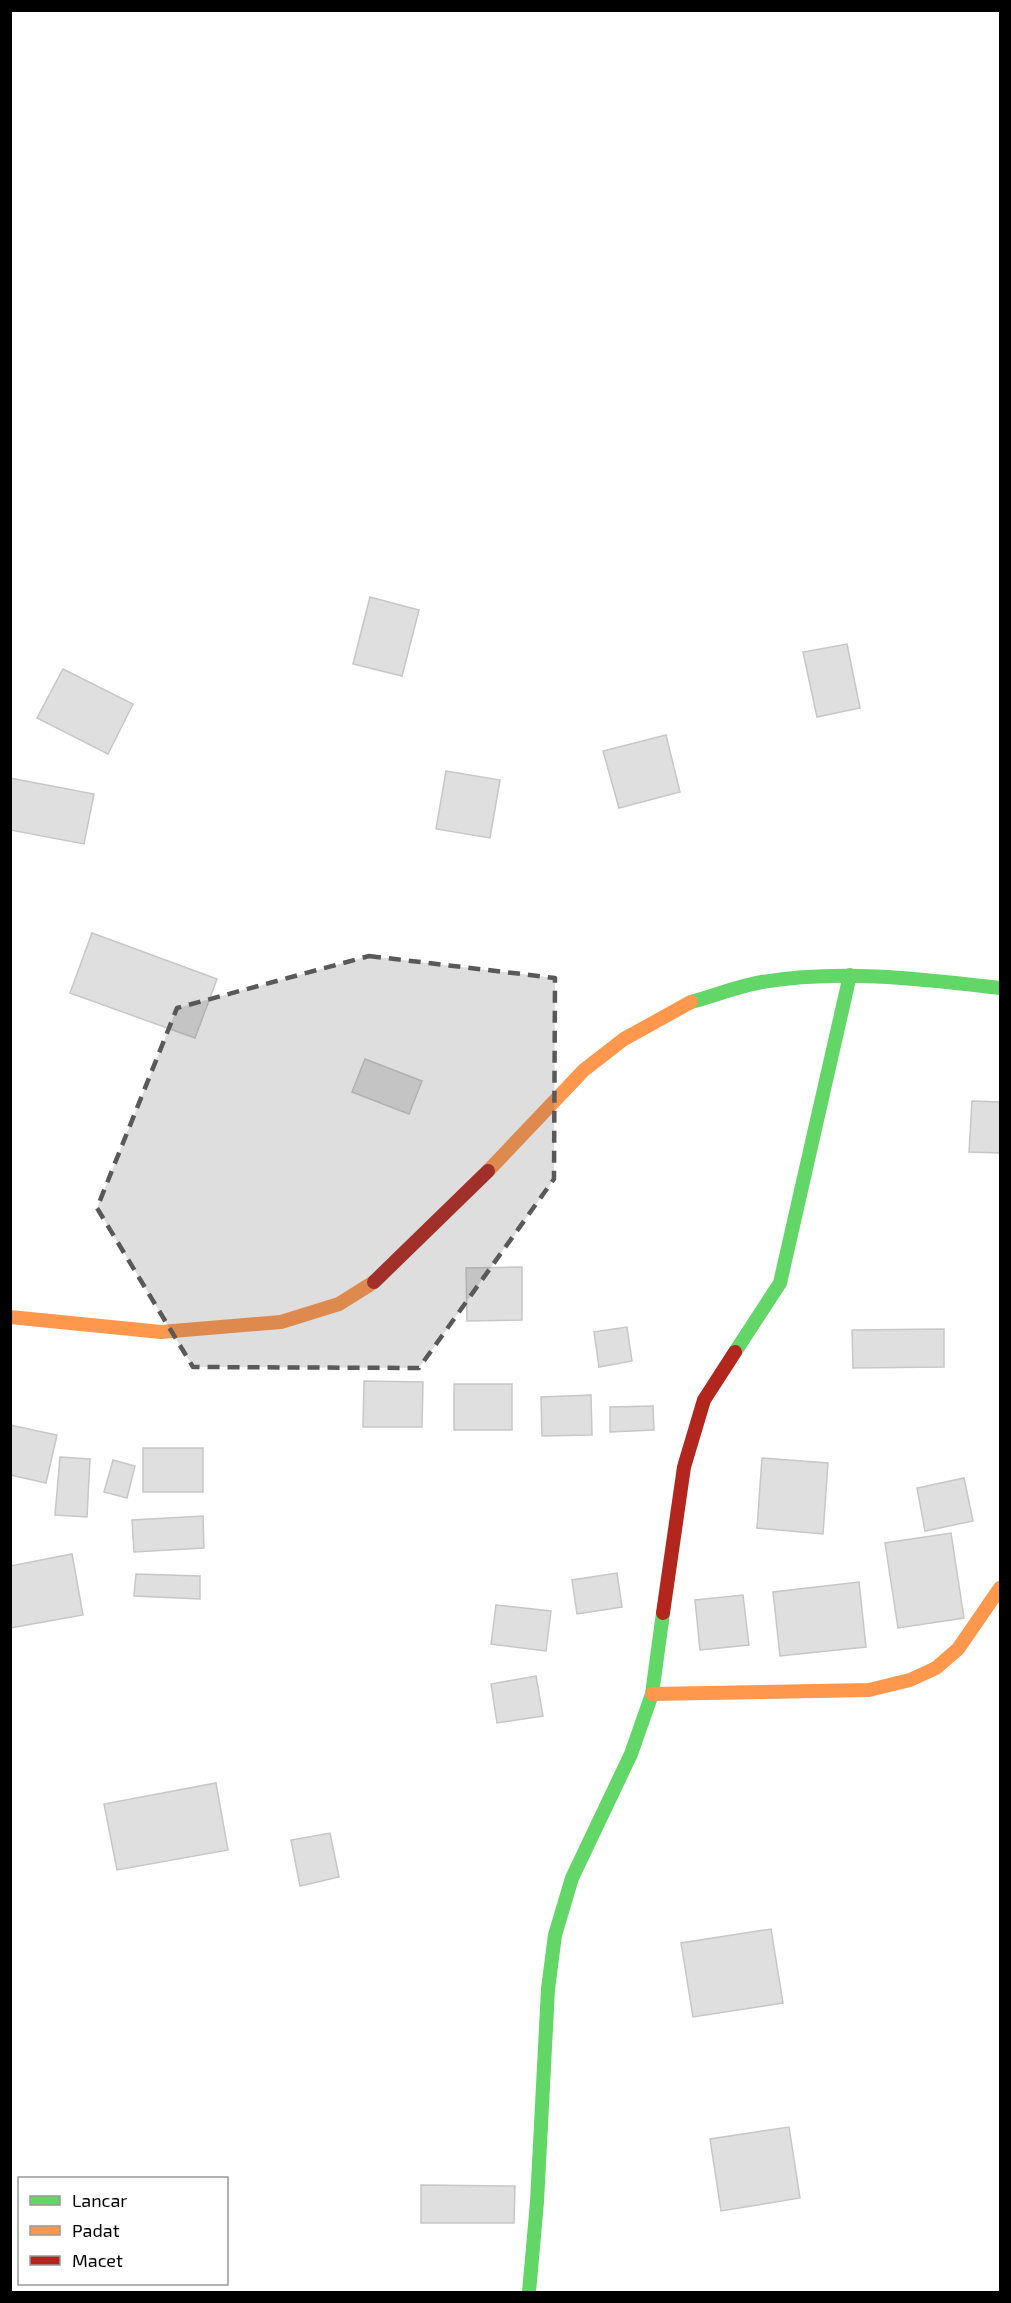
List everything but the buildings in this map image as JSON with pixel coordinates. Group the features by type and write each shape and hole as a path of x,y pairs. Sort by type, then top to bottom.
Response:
{"street":[{"path":"529,2292 537,2202 548,1989 555,1935 572,1878 631,1754 652,1694 684,1467 704,1400 780,1282 795,1226 850,975"},
{"path":"10,1317 78,1326 161,1332 281,1322 339,1304 379,1279 483,1177 584,1070 624,1039 685,1004 761,982 850,975 893,976 1000,988"},
{"path":"652,1694 869,1690 896,1684 925,1674 947,1661 987,1610 1000,1588"}],"highlighted area":[{"path":"369,956 555,978 554,1179 419,1368 193,1367 97,1208 177,1008"}],"traffic: fast":[{"path":"735,1352 780,1283 850,975"},
{"path":"691,1002 762,982 821,976 911,979 1000,988"},
{"path":"529,2292 537,2202 548,1989 555,1935 572,1878 631,1754 652,1694 663,1613"}],"traffic: slow":[{"path":"488,1171 584,1070 624,1039 691,1002"},
{"path":"10,1317 161,1332 281,1322 339,1304 374,1282"},
{"path":"652,1694 869,1690 910,1680 936,1668 958,1649 1000,1588"}],"traffic: jam":[{"path":"374,1282 488,1171"},
{"path":"663,1613 684,1467 704,1400 735,1352"}]}
